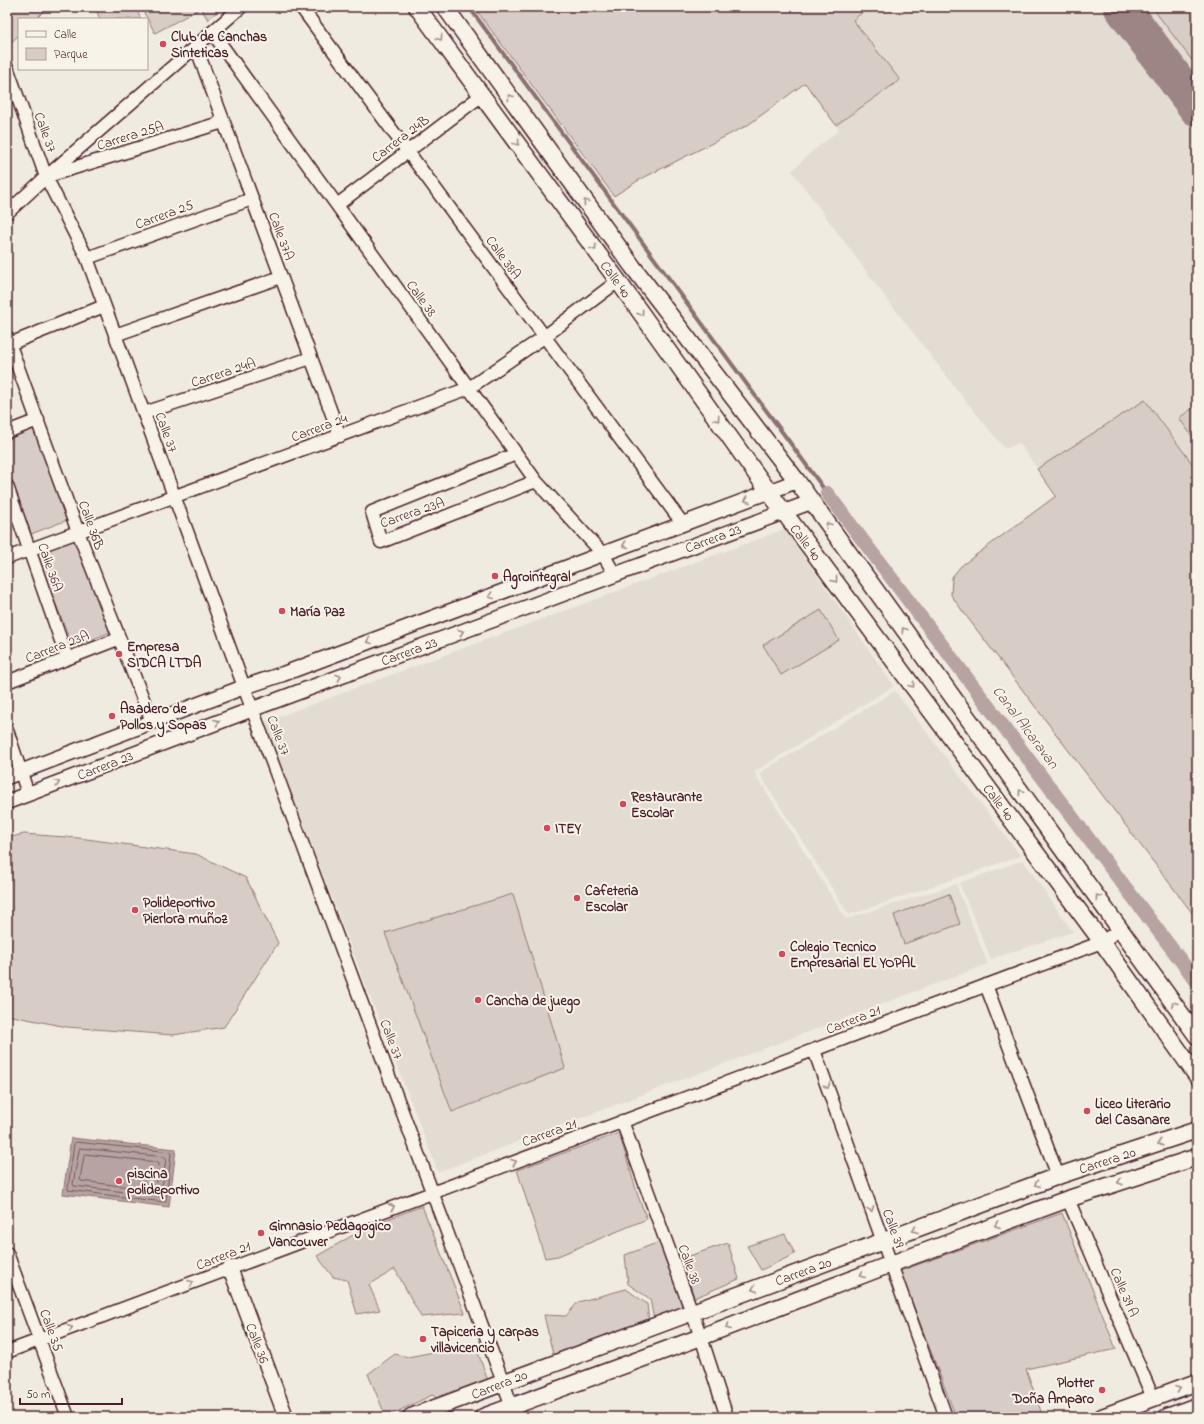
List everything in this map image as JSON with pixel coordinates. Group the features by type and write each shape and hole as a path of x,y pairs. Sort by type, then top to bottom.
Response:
{"main road":[{"name":"Calle 40","path":"417,7 769,492 1102,942 1197,1076"},
{"name":"Calle 40","path":"445,7 634,267 797,481 1197,1036"},
{"name":"Carrera 20","path":"411,1417 1058,1176 1197,1130"},
{"name":"Carrera 20","path":"483,1417 514,1412 701,1337 891,1264 1068,1198 1197,1157"},
{"path":"1102,1417 1197,1382"},
{"path":"1168,1417 1197,1406"}],"street":[{"path":"7,213 46,177 241,7"},
{"name":"Calle 38A","path":"301,7 683,524"},
{"name":"Calle 38","path":"212,32 536,481 602,554 615,575"},
{"name":"Calle 37A","path":"196,47 340,436"},
{"name":"Calle 37","path":"7,67 46,177 87,258 244,687 434,1192 514,1412"},
{"name":"Carrera 24B","path":"337,205 407,150 482,95"},
{"name":"Carrera 25A","path":"46,177 224,122"},
{"name":"Carrera 25","path":"87,258 252,198"},
{"path":"115,335 281,277"},
{"name":"Carrera 24","path":"7,558 468,388 544,337 618,282"},
{"path":"8,342 104,306"},
{"name":"Calle 36B","path":"8,342 118,639 152,722"},
{"name":"Carrera 24A","path":"144,413 311,358"},
{"path":"7,432 38,420"},
{"name":"Carrera 23A","path":"516,454 372,512 381,542 536,481"},
{"name":"Carrera 23","path":"7,777 797,481"},
{"name":"Calle 36A","path":"7,486 67,658"},
{"name":"Carrera 23","path":"7,802 811,502"},
{"name":"Carrera 23A","path":"7,682 118,639"},
{"path":"7,730 28,794"},
{"name":"Carrera 21","path":"7,1352 1102,942 1120,929"},
{"path":"986,985 1058,1176"},
{"name":"Calle 39","path":"814,1050 946,1417"},
{"name":"Calle 38","path":"622,1121 701,1337 727,1417"},
{"name":"Calle 39 A","path":"1068,1198 1153,1398"},
{"name":"Calle 35","path":"7,1253 10,1271 39,1340 68,1417"},
{"name":"Calle 36","path":"230,1268 286,1417"}],"shaded area":[{"path":"474,7 1197,7 1197,918 1033,705 951,595 952,577 961,566 1056,495 1019,443 1005,449 961,395 877,286 792,171 809,154 839,130 805,83 748,125 639,180 614,196"},
{"name":"ITEY","path":"785,529 894,686 754,772 846,919 956,884 988,964 438,1172 264,722"},
{"path":"895,691 1021,856 849,915 759,773"},
{"path":"1023,860 1073,932 991,959 959,883"}],"green space":[{"path":"7,7 48,7 37,18 18,18 18,36 7,46"},
{"path":"95,7 135,7 140,18 100,18"},
{"path":"141,7 222,7 208,20 201,8 155,33"},
{"path":"474,7 869,7 853,20 900,80 836,125 805,83 748,125 639,180 614,196"},
{"path":"1152,7 1197,7 1197,67"},
{"path":"1145,400 1197,470 1196,918 951,595 952,577 961,566 1056,496 1037,469"},
{"path":"1197,405 1197,443 1179,418"},
{"path":"35,423 70,519 31,534 7,467 7,434"},
{"path":"76,538 113,631 73,647 36,555"},
{"path":"821,610 839,640 781,675 763,645"},
{"name":"Polideportivo Pierlora muñoz","path":"24,834 79,838 196,854 246,878 278,943 224,1027 173,1035 67,1027 7,1015 7,838"},
{"name":"Cancha de juego","path":"513,894 565,1068 452,1112 385,933"},
{"path":"949,894 960,924 904,944 894,915"},
{"path":"619,1133 638,1196 647,1219 558,1256 545,1258 517,1170"},
{"path":"422,1206 465,1313 421,1317 395,1269 369,1285 380,1310 357,1314 347,1280 333,1277 317,1256 367,1227"},
{"path":"1062,1213 1116,1349 1026,1369 1043,1417 956,1417 900,1271"},
{"path":"785,1234 795,1254 761,1270 747,1246"},
{"path":"662,1241 683,1309 654,1320 650,1299 628,1284 625,1255"},
{"path":"728,1243 739,1279 694,1298 683,1258"},
{"path":"626,1289 647,1304 649,1323 555,1363 544,1315 566,1316 578,1302"},
{"path":"475,1344 490,1387 448,1404 432,1395 386,1417 368,1374 395,1354 408,1357"}],"water":[{"name":"piscina polideportivo","path":"71,1138 176,1149 169,1207 63,1194"}],"waterway":[{"path":"469,7 827,493"},
{"name":"Canal Alcaravan","path":"827,493 1197,982"}],"taxiway":[{"path":"1122,7 1197,108"}],"place":[{"name":"Club de Canchas Sinteticas","path":"163,44"},
{"name":"Agrointegral","path":"495,576"},
{"name":"María Paz","path":"282,611"},
{"name":"Empresa SIDCA LTDA","path":"119,654"},
{"name":"Asadero de Pollos y Sopas","path":"112,716"},
{"name":"Restaurante Escolar","path":"623,804"},
{"name":"ITEY","path":"547,828"},
{"name":"Cafeteria Escolar","path":"577,898"},
{"name":"Polideportivo Pierlora muñoz","path":"135,910"},
{"name":"Colegio Tecnico Empresarial EL YOPAL","path":"782,954"},
{"name":"Cancha de juego","path":"478,1000"},
{"name":"Liceo Literario del Casanare","path":"1087,1111"},
{"name":"piscina polideportivo","path":"119,1181"},
{"name":"Gimnasio Pedagogico Vancouver","path":"261,1233"},
{"name":"Tapiceria y carpas villavicencio","path":"423,1339"},
{"name":"Plotter Doña Amparo","path":"1102,1390"}]}
